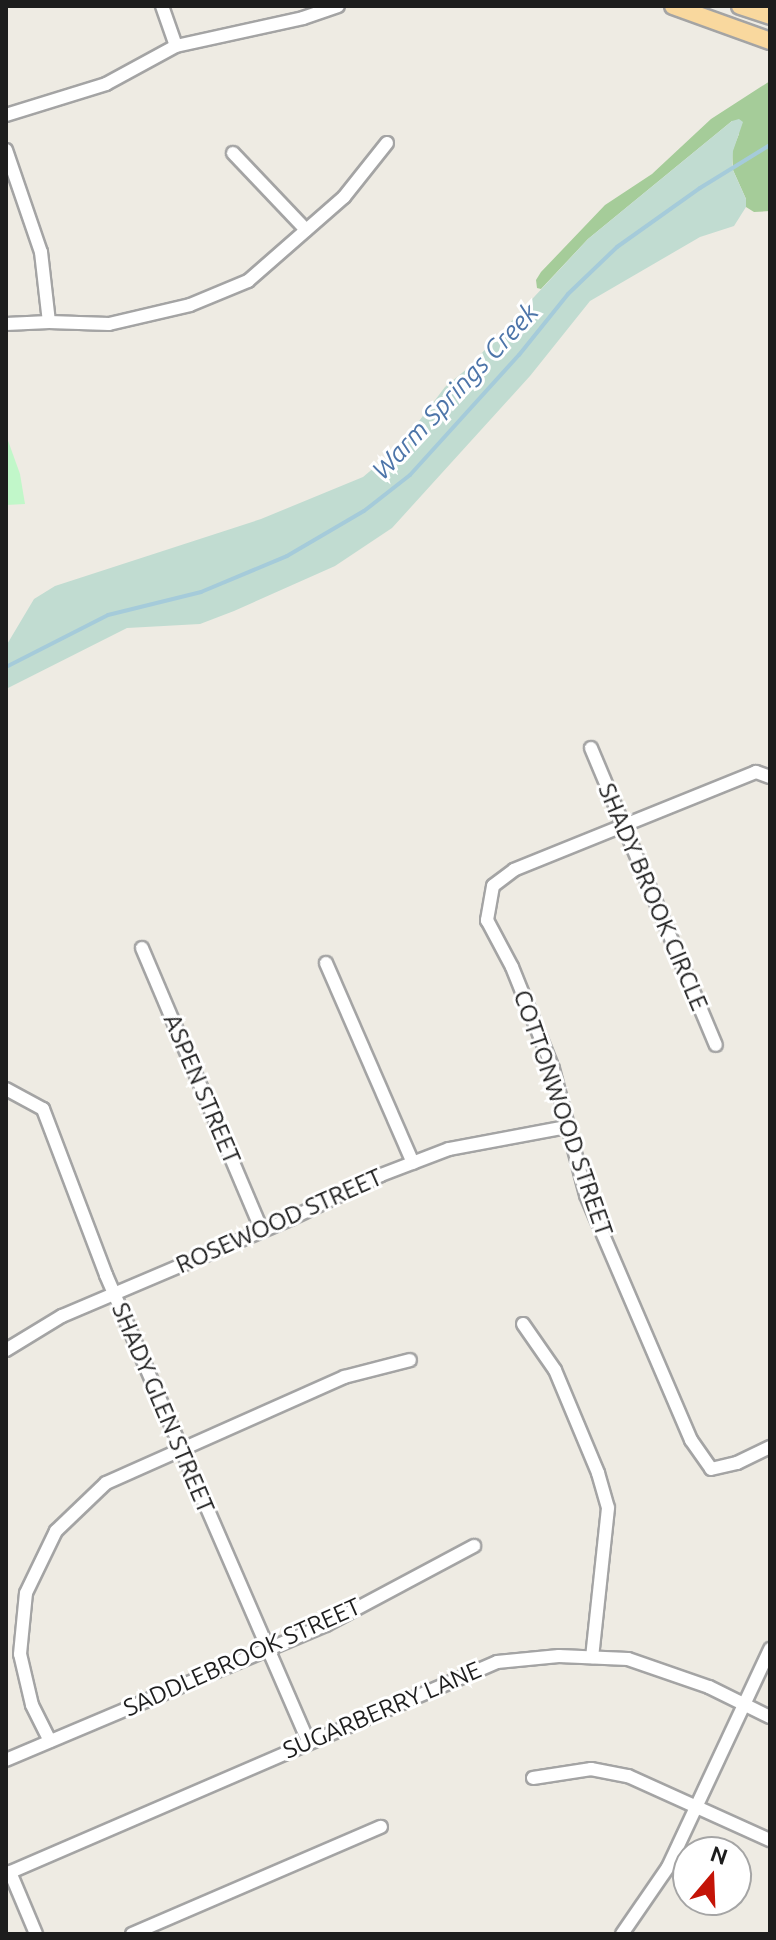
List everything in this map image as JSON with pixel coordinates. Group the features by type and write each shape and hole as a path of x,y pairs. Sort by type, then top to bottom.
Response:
{"main road":[{"path":"673,6 770,41"},
{"path":"740,6 770,16"}],"street":[{"path":"162,6 176,46"},
{"path":"6,115 106,84 176,46 303,18 338,6"},
{"path":"6,324 109,324 190,305 248,281 344,197 387,143"},
{"path":"6,150 41,252 49,322"},
{"path":"233,153 306,230"},
{"name":"SHADY BROOK CIRCLE","path":"591,748 716,1045"},
{"path":"624,828 756,772 770,777"},
{"name":"COTTONWOOD STREET","path":"624,828 514,870 493,886 487,920 512,967 553,1069 586,1195 691,1440 711,1469 737,1463 770,1447"},
{"name":"ASPEN STREET","path":"142,948 262,1231"},
{"path":"326,963 413,1163"},
{"name":"SHADY GLEN STREET","path":"7,1089 43,1109 114,1293 308,1741"},
{"name":"ROSEWOOD STREET","path":"6,1350 62,1316 413,1163 449,1149 566,1127"},
{"path":"523,1324 555,1370 598,1473 608,1508 592,1657"},
{"path":"50,1741 32,1705 20,1654 26,1593 56,1531 106,1483 344,1377 410,1360"},
{"name":"SADDLEBROOK STREET","path":"6,1760 267,1647 326,1625 474,1546"},
{"path":"622,1934 668,1867 770,1649"},
{"name":"SUGARBERRY LANE","path":"8,1873 497,1662 559,1656 628,1659 709,1687 770,1717"},
{"path":"533,1778 591,1769 628,1776 770,1840"},
{"path":"132,1934 150,1930 381,1827"},
{"path":"8,1873 36,1934"}],"green space":[{"path":"770,81 770,211 754,212 746,207 746,199 733,170 732,151 739,134 732,121 588,239 541,289 537,288 536,280 541,272 605,205 652,174 711,119"},
{"path":"739,119 743,122 733,151 732,168 746,199 746,207 734,226 700,237 590,301 530,376 392,528 335,566 234,611 200,624 127,628 6,689 6,646 34,599 55,586 261,519 363,477 400,446 445,387 468,368 588,239 732,121"},
{"path":"6,435 20,474 25,504 6,505"}],"waterway":[{"name":"Warm Springs Creek","path":"6,667 108,615 201,592 287,556 364,511 410,475 519,355 568,294 617,247 700,188 770,145"}]}
